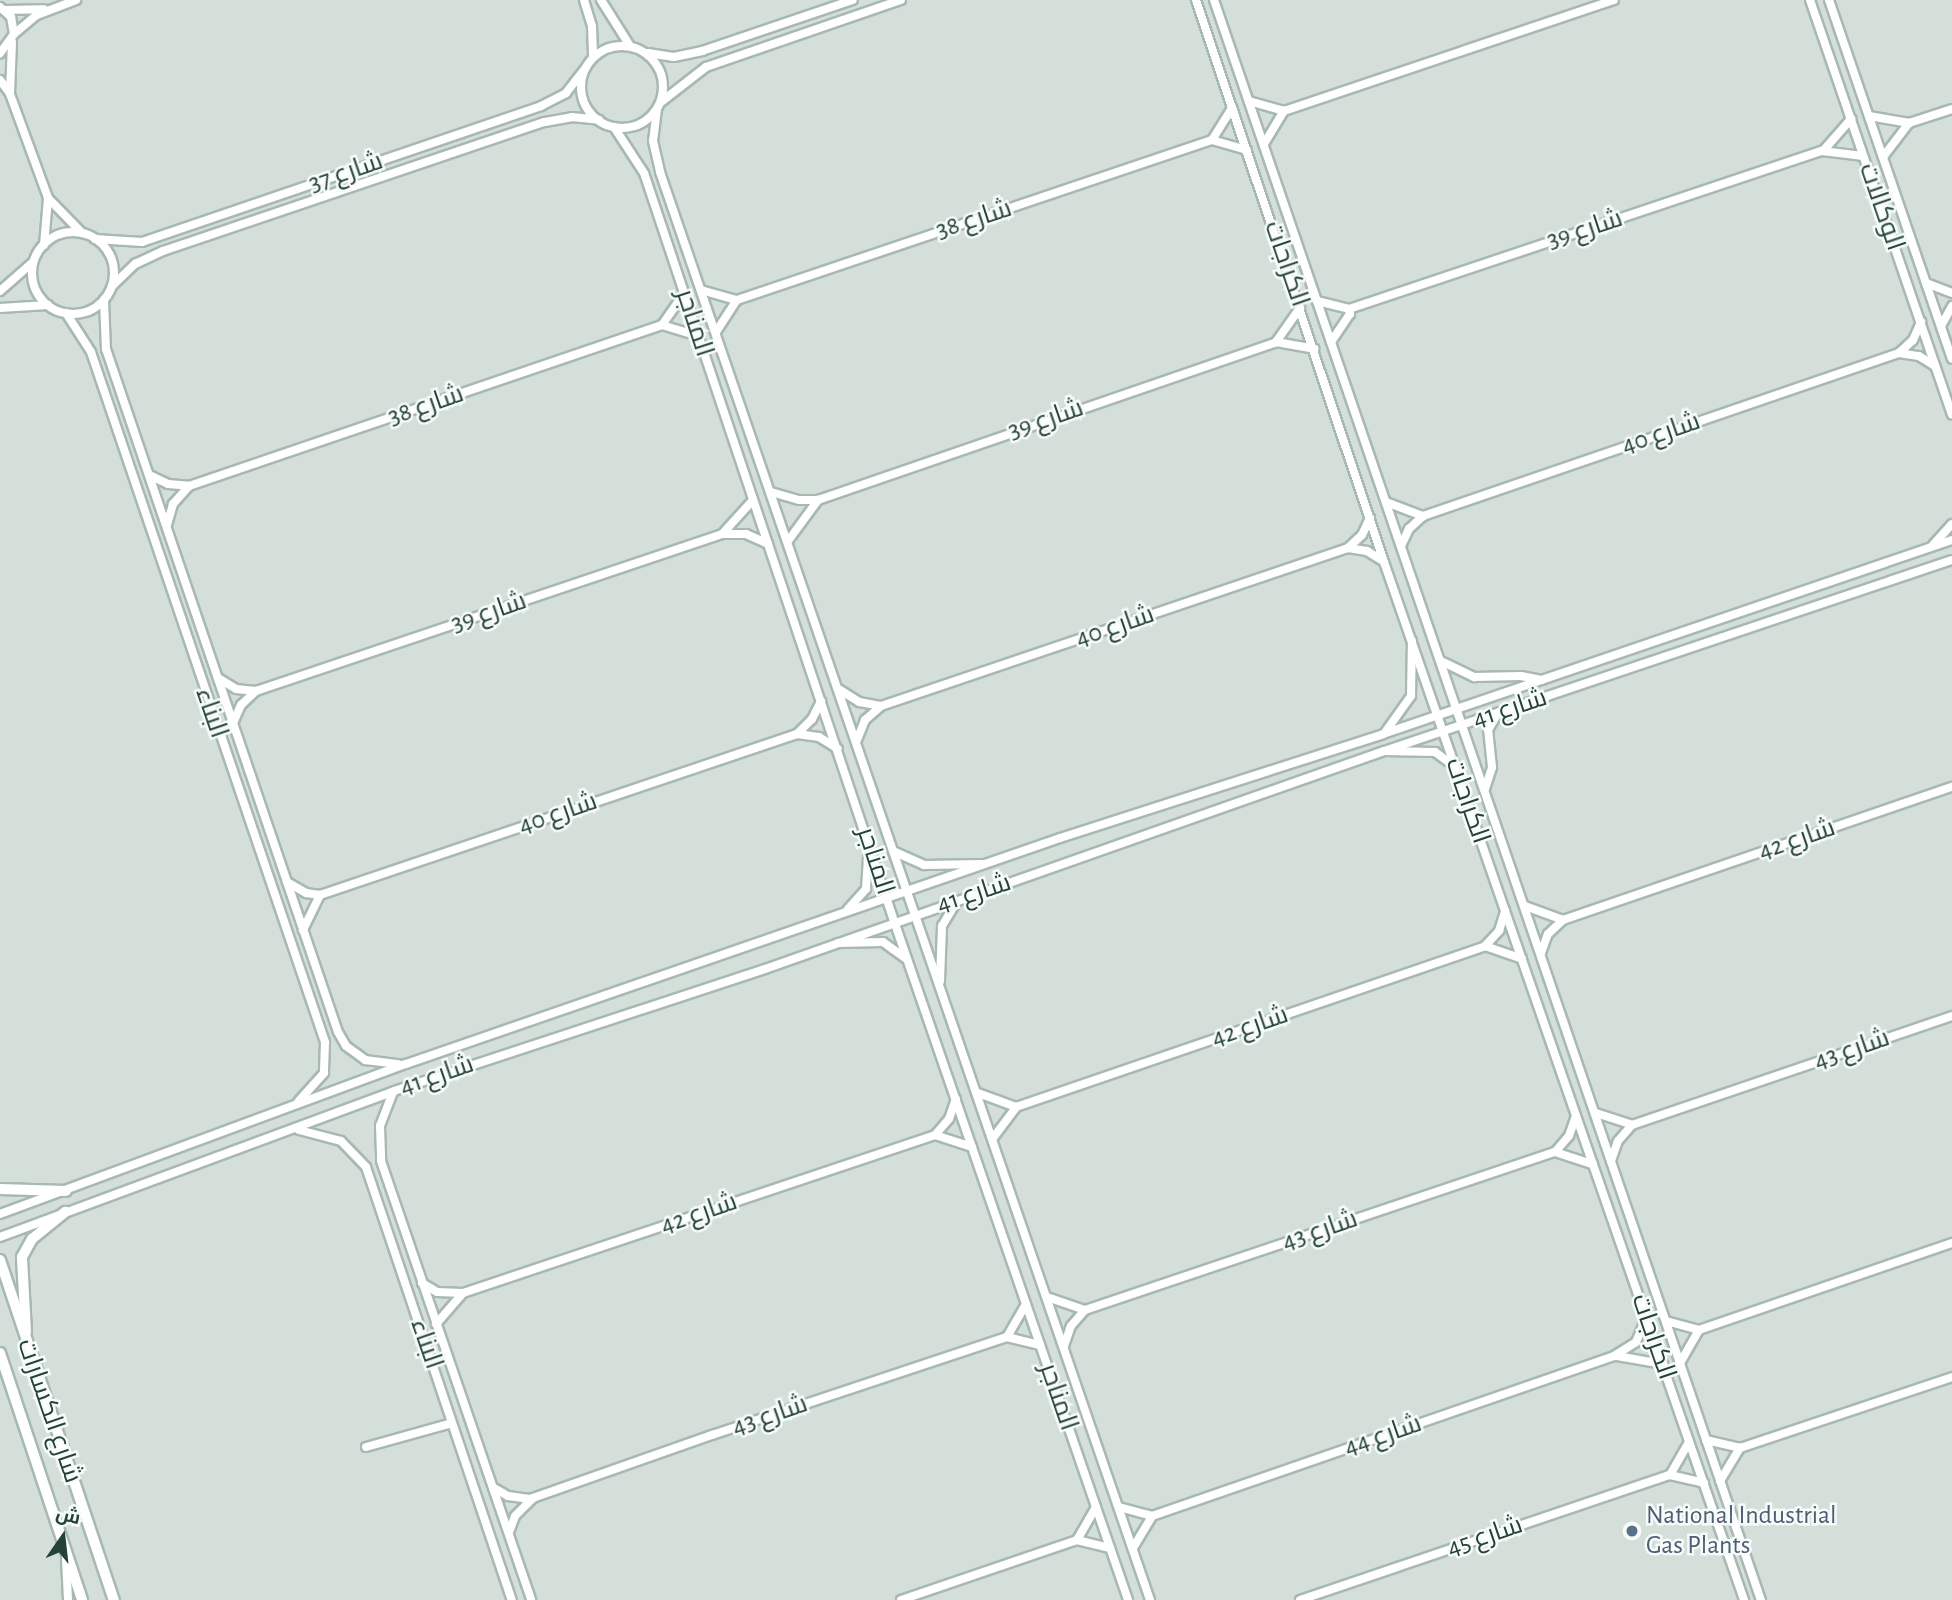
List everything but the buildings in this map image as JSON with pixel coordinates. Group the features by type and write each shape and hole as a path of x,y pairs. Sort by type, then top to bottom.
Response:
{"street":[{"path":"0,53 13,38 51,9 76,0"},
{"path":"584,0 592,26 593,57"},
{"path":"601,0 630,46"},
{"path":"853,0 695,53 674,57 645,52 630,46 614,46 593,57 584,70 584,102 598,120 614,127 638,125 706,67 901,0"},
{"name":"الكراجات","path":"1196,0 1384,562 1744,1600"},
{"name":"الكراجات","path":"1214,0 1761,1600"},
{"path":"1249,102 1284,111 1614,0"},
{"name":"الوكالات","path":"1810,0 1952,414"},
{"name":"الوكالات","path":"1829,0 1952,359"},
{"path":"10,94 13,38 3,9 51,9"},
{"path":"645,52 663,78 659,105"},
{"name":"شارع 37","path":"95,239 142,242 515,116 554,101 584,70"},
{"path":"0,79 10,94 48,198 82,233 95,239 113,263 112,286 104,300 91,310 66,313 48,305 0,308"},
{"name":"المناجر","path":"659,105 655,157 917,913 1150,1600"},
{"path":"1233,107 1212,140 1247,150"},
{"path":"1869,116 1909,123 1952,109"},
{"path":"1264,145 1284,111"},
{"name":"شارع 37","path":"112,286 135,264 163,251 545,122 572,117 598,120"},
{"name":"شارع 39","path":"1822,151 1851,119"},
{"path":"1883,157 1909,123"},
{"name":"المناجر","path":"614,127 644,173 907,960 1128,1600"},
{"name":"شارع 38","path":"737,300 1212,140"},
{"name":"شارع 39","path":"1349,309 1822,151 1863,156"},
{"path":"44,245 48,198"},
{"path":"0,291 21,277 44,245 61,234 82,233"},
{"path":"36,257 33,279 48,305"},
{"path":"1926,283 1952,293"},
{"path":"701,290 737,300 716,333"},
{"path":"684,293 662,325 698,336"},
{"name":"البناء","path":"104,300 106,349 303,930 346,1046 372,1063 406,1064"},
{"path":"1317,301 1349,309 1350,314 1331,342"},
{"path":"1941,326 1952,306"},
{"path":"1276,342 1300,307"},
{"name":"البناء","path":"66,313 91,352 325,1042 327,1058 320,1081 293,1107"},
{"path":"1899,353 1913,340 1921,323"},
{"name":"شارع 38","path":"189,486 662,325"},
{"name":"شارع 39","path":"771,492 799,500 818,500 1276,342 1314,349"},
{"path":"1899,353 1919,356 1936,366"},
{"name":"شارع 40","path":"1423,516 1899,353"},
{"path":"149,475 168,484 189,486"},
{"path":"167,528 173,504 189,486"},
{"name":"شارع 39","path":"722,534 753,500"},
{"path":"788,541 818,500"},
{"path":"1386,502 1423,516 1409,529 1401,546"},
{"path":"1348,548 1362,535 1370,518"},
{"path":"1931,547 1952,524"},
{"name":"شارع 39","path":"257,691 722,534 746,534 768,544"},
{"name":"شارع 41","path":"0,1214 406,1064 985,864 1438,716 1952,540"},
{"path":"1348,548 1367,551 1384,562"},
{"name":"شارع 40","path":"881,706 1348,548"},
{"name":"شارع 41","path":"0,1237 394,1091 835,943 1463,724 1951,562"},
{"path":"1383,734 1411,696 1412,639"},
{"path":"1440,660 1474,677 1521,676 1542,680"},
{"path":"218,678 236,689 257,691"},
{"path":"840,690 859,702 881,706"},
{"path":"233,723 242,705 257,691"},
{"path":"797,734 813,719 821,699"},
{"path":"857,740 865,720 881,706"},
{"path":"1485,789 1492,767 1488,730 1497,713"},
{"path":"797,734 819,737 838,749"},
{"name":"شارع 40","path":"320,895 797,734"},
{"path":"1384,751 1435,752 1456,768"},
{"name":"شارع 42","path":"1563,920 1952,787"},
{"path":"842,914 866,889 869,843"},
{"name":"المناجر","path":"895,852 924,865 985,864"},
{"path":"287,882 306,893 320,895 303,930"},
{"name":"المناجر","path":"940,981 942,926 958,900"},
{"path":"1525,906 1563,920 1548,934 1541,954"},
{"path":"1505,911 1499,931 1485,946 1522,959"},
{"path":"835,943 883,942 907,960"},
{"name":"شارع 42","path":"1016,1107 1485,946"},
{"name":"شارع 43","path":"1632,1125 1952,1016"},
{"name":"البناء","path":"394,1091 380,1126 379,1152 531,1600"},
{"path":"978,1093 1016,1107 1002,1121 993,1138"},
{"path":"956,1099 949,1119 935,1135 972,1147"},
{"path":"1595,1113 1632,1125 1618,1141 1611,1161"},
{"path":"1576,1116 1569,1136 1555,1152 1593,1164"},
{"name":"البناء","path":"296,1129 334,1137 361,1158 512,1600"},
{"name":"شارع 42","path":"422,1283 437,1292 463,1293 935,1135"},
{"name":"شارع 43","path":"1085,1310 1555,1152"},
{"path":"0,1189 66,1191"},
{"path":"26,1343 22,1257 32,1239 65,1212"},
{"path":"1666,1321 1699,1330 1952,1243"},
{"name":"شارع الكسارات","path":"0,1261 114,1600"},
{"path":"436,1324 463,1293"},
{"path":"1047,1297 1085,1310 1071,1326 1064,1346"},
{"path":"1026,1304 1007,1337 1040,1345"},
{"name":"شارع 44","path":"1152,1516 1614,1356 1636,1342 1646,1318"},
{"path":"1680,1363 1699,1330"},
{"name":"شارع 43","path":"533,1498 1007,1337"},
{"name":"شارع الكسارات","path":"0,1353 82,1600"},
{"name":"شارع 44","path":"1614,1356 1662,1364"},
{"path":"1706,1440 1740,1448 1952,1377"},
{"path":"366,1447 452,1423"},
{"path":"1689,1442 1670,1475 1704,1483"},
{"path":"1720,1481 1740,1448"},
{"name":"شارع 45","path":"1300,1600 1670,1475"},
{"path":"494,1488 516,1498 533,1498"},
{"path":"509,1532 514,1516 533,1498"},
{"path":"1077,1540 1096,1507"},
{"path":"1119,1507 1152,1516 1133,1548"},
{"path":"901,1600 1077,1540 1110,1548"},
{"path":"65,1552 68,1600"}],"shaded area":[{"path":"0,0 1952,0 1952,1600 0,1600"}],"place":[{"name":"National Industrial Gas Plants","path":"1632,1531"}]}
